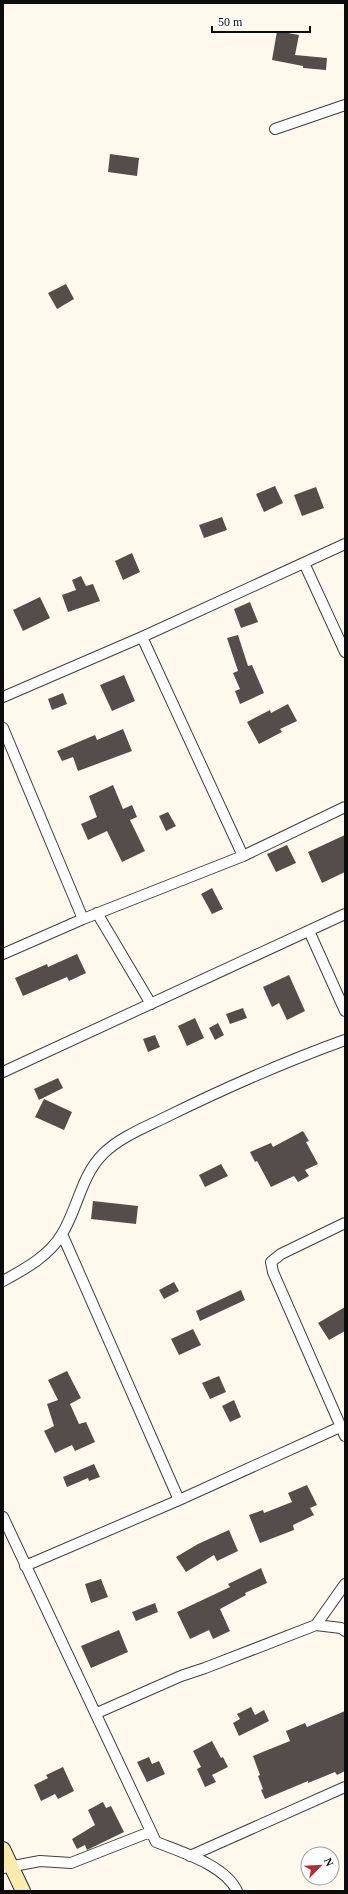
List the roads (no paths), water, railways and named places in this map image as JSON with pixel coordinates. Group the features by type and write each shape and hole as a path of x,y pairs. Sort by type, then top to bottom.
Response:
{"street":[{"path":"275,129 345,105"},
{"path":"3,697 304,564 345,544"},
{"path":"304,564 345,652"},
{"path":"142,636 243,856"},
{"path":"3,728 84,919"},
{"path":"3,954 97,913 243,856 345,807"},
{"path":"97,913 151,1004"},
{"path":"3,1072 345,914"},
{"path":"309,931 345,1011"},
{"path":"3,1281 37,1260 50,1249 62,1234 94,1163 116,1143 225,1088 295,1058 345,1040"},
{"path":"25,1566 343,1431 273,1272 271,1262 281,1254 345,1223"},
{"path":"62,1234 179,1500"},
{"path":"3,1517 156,1842 213,1867 230,1880 237,1891"},
{"path":"316,1624 345,1584"},
{"path":"96,1713 181,1676 316,1624 341,1628 345,1631"},
{"path":"190,1856 345,1788"},
{"path":"7,1866 40,1861 71,1863 150,1832"},
{"path":"3,1849 7,1866 23,1891"}]}
